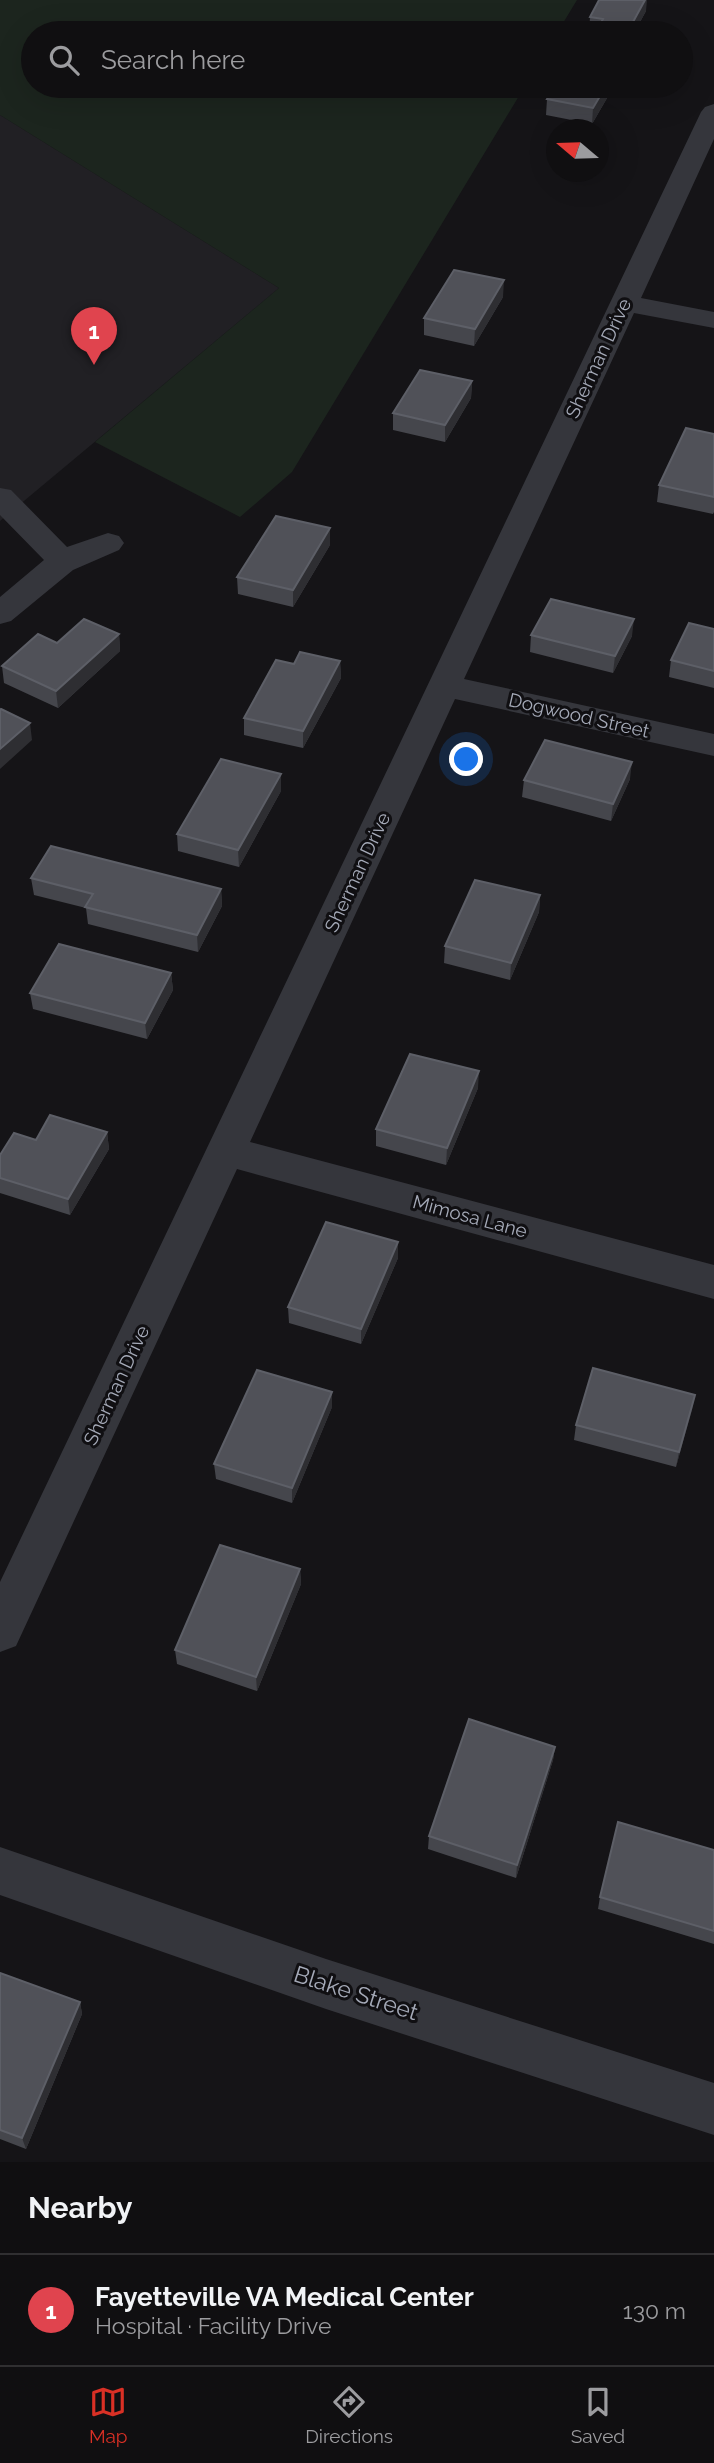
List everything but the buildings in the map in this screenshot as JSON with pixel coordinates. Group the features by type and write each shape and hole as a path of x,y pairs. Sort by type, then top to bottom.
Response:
{"street":[{"name":"Sherman Drive","path":"0,1631 714,112"},
{"path":"624,303 714,320"},
{"path":"0,497 62,560"},
{"path":"0,614 62,560 83,550 108,543"},
{"name":"Dogwood Street","path":"445,685 714,745"},
{"name":"Mimosa Lane","path":"226,1150 714,1282"},
{"name":"Blake Street","path":"0,1871 326,1984 714,2109"}],"shaded area":[{"path":"0,0 577,0 564,21 21,21 21,98 518,98 292,472 240,517 95,442 279,288 0,115"},
{"path":"0,115 279,288 0,521"}],"place":[{"name":"Fayetteville VA Medical Center","path":"94,365"}]}
